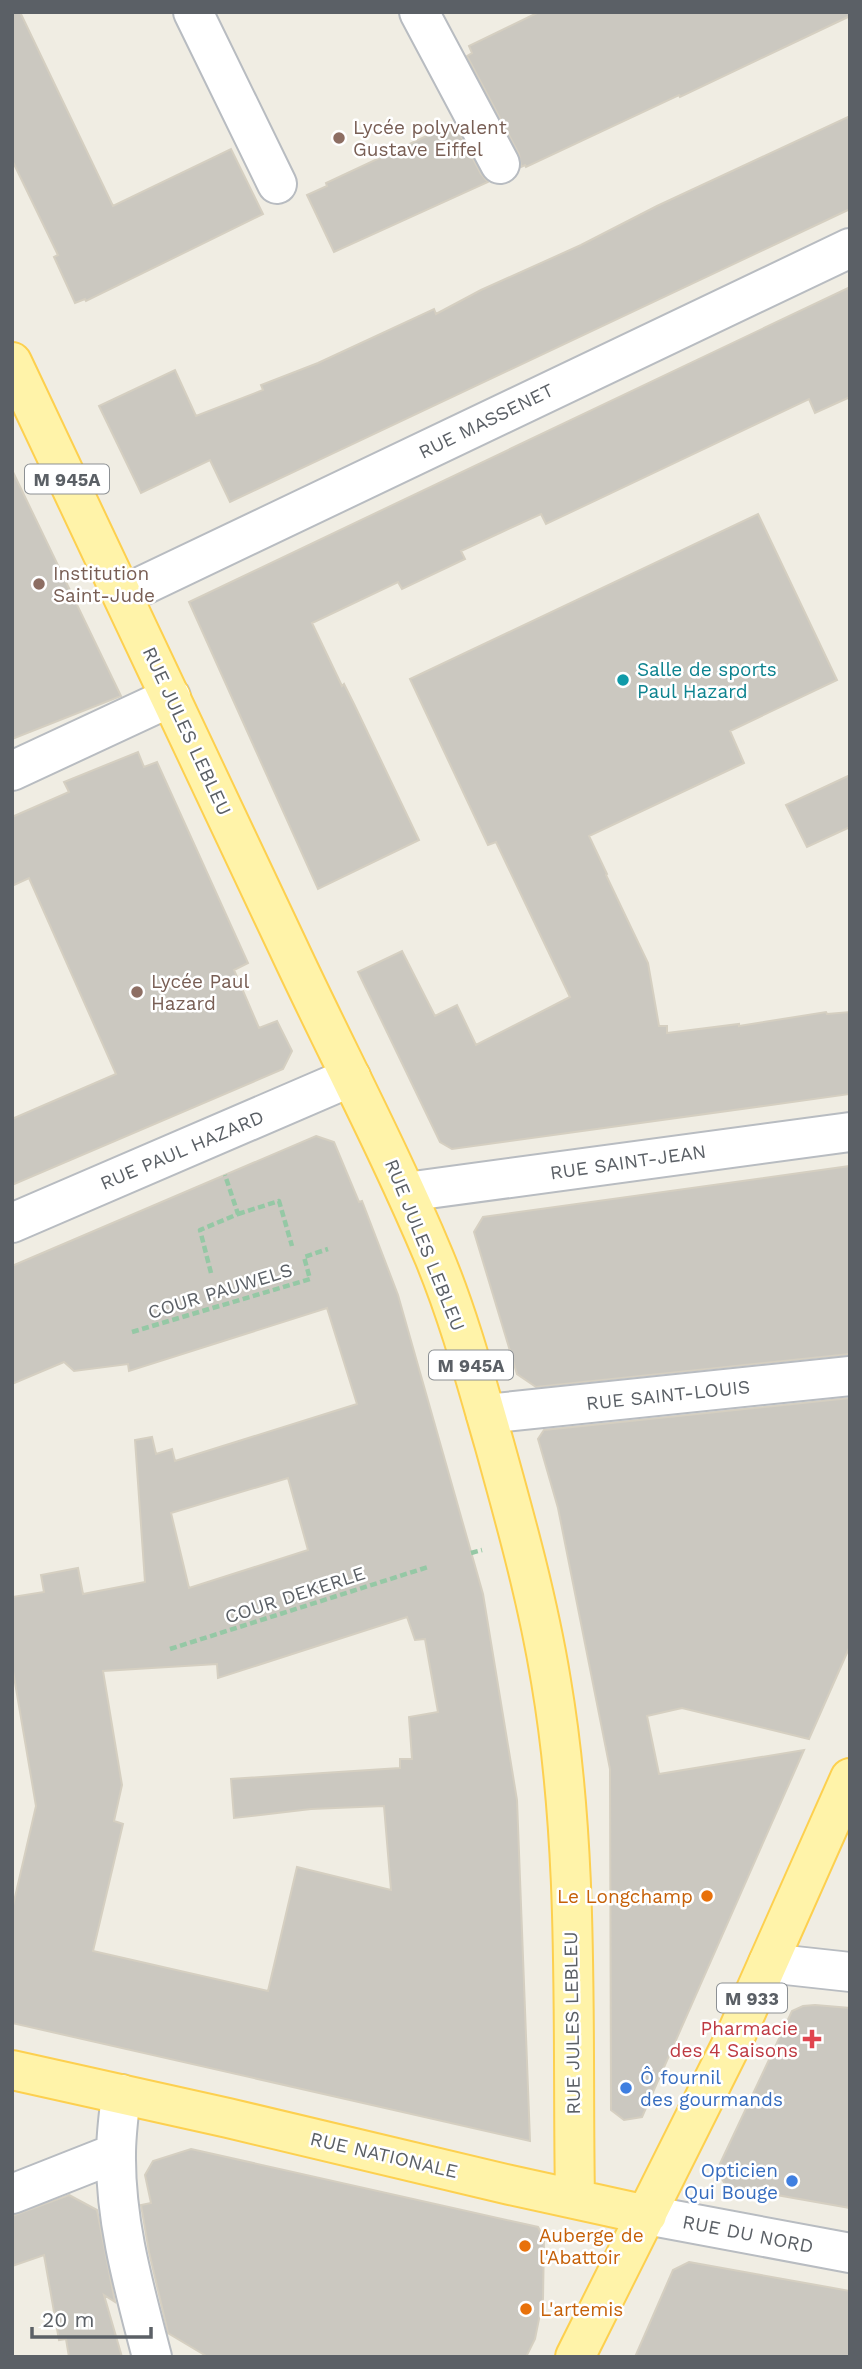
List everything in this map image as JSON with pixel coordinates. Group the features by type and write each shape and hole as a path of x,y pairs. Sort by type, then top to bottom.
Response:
{"main road":[{"name":"RUE JULES LEBLEU","path":"12,362 406,1192 449,1296 486,1414 534,1599 551,1676 563,1761 570,1846 575,2199"},
{"name":"M 933","path":"647,2214 735,2037 850,1778"},
{"name":"RUE NATIONALE","path":"12,2070 647,2214"},
{"path":"575,2357 647,2214"}],"street":[{"path":"193,12 277,184"},
{"path":"419,12 500,164"},
{"name":"RUE MASSENET","path":"123,596 850,248"},
{"path":"12,771 171,697"},
{"name":"RUE PAUL HAZARD","path":"12,1223 351,1077"},
{"name":"RUE SAINT-JEAN","path":"406,1192 850,1132"},
{"name":"RUE SAINT-LOUIS","path":"486,1414 850,1376"},
{"path":"768,1963 850,1972"},
{"path":"121,2095 116,2153 120,2208 130,2266 152,2357"},
{"path":"12,2194 116,2153"},
{"name":"RUE DU NORD","path":"647,2214 850,2253"}],"path":[{"path":"213,1137 238,1214"},
{"path":"212,1273 200,1230 238,1214 279,1202 292,1246"},
{"name":"COUR PAUWELS","path":"132,1332 310,1279 304,1257 328,1249"},
{"name":"COUR DEKERLE","path":"170,1649 428,1567"}],"building":[{"path":"12,12 20,12 113,206 231,149 263,214 86,301 85,299 75,303 54,257 58,255 12,160"},
{"path":"539,12 850,12 850,16 680,97 679,95 521,167 519,154 467,56 472,53 469,46"},
{"path":"850,116 850,209 230,502 210,460 141,493 99,406 175,370 196,416 263,390 261,385 318,363 434,309 436,314 481,290"},
{"path":"454,123 488,182 334,252 307,195 327,186 326,183"},
{"path":"850,287 850,397 815,413 809,399 546,524 541,514 461,551 465,559 402,589 398,582 312,623 419,840 318,889 189,602"},
{"name":"Institution Saint-Jude","path":"12,470 121,696 12,739"},
{"path":"758,514 837,680 730,731 744,763 589,836 648,963 659,1026 667,1026 667,1033 739,1026 826,1012 850,1012 850,1094 452,1149 440,1142 358,972 402,951 435,1016 457,1005 476,1045 570,997 496,842 488,845 410,679"},
{"name":"Lycée Paul Hazard","path":"138,752 144,767 157,762 248,963 234,970 259,1028 277,1021 292,1051 283,1069 12,1185 12,1119 116,1074 29,878 12,886 12,817 69,792 64,782"},
{"path":"850,775 850,827 807,847 786,805"},
{"path":"316,1136 334,1142 359,1202 362,1201 398,1295 483,1594 517,1800 530,2141 12,2023 12,1910 36,1806 12,1665 12,1597 44,1592 41,1575 78,1568 83,1594 145,1582 135,1440 152,1437 156,1454 172,1449 175,1461 357,1404 327,1308 129,1371 128,1364 74,1371 64,1362 12,1384 12,1266","holes":["288,1478 308,1550 189,1588 171,1513","407,1617 415,1640 425,1639 438,1712 409,1717 412,1759 400,1759 400,1768 231,1779 234,1818 311,1809 384,1806 391,1890 297,1867 268,1991 93,1951 123,1824 114,1821 122,1785 103,1671 217,1664 218,1678"]},
{"path":"850,1166 850,1354 536,1387 517,1374 474,1232 483,1217"},
{"path":"850,1398 850,1646 809,1739 682,1708 647,1716 659,1774 804,1750 642,2117 624,2120 611,2110 610,1769 558,1508 538,1439 544,1430"},
{"path":"815,2005 850,2008 850,2208 726,2186 717,2170 792,2011"},
{"path":"191,2149 538,2227 544,2238 543,2299 535,2339 526,2357 208,2357 168,2333 141,2205 151,2203 145,2175 153,2161"},
{"path":"69,2195 97,2210 115,2302 104,2295 122,2357 69,2357 66,2339 59,2340 44,2255 12,2266 12,2216"},
{"path":"689,2262 850,2291 850,2357 635,2357 673,2270"}],"place":[{"name":"Lycée polyvalent Gustave Eiffel","path":"339,138"},
{"name":"Institution Saint-Jude","path":"39,584"},
{"name":"Salle de sports Paul Hazard","path":"623,680"},
{"name":"Lycée Paul Hazard","path":"137,992"},
{"name":"Le Longchamp","path":"707,1896"},
{"name":"Pharmacie des 4 Saisons","path":"812,2039"},
{"name":"Ô fournil des gourmands","path":"626,2088"},
{"name":"Opticien Qui Bouge","path":"792,2181"},
{"name":"Auberge de l'Abattoir","path":"525,2246"},
{"name":"L'artemis","path":"526,2309"}]}
